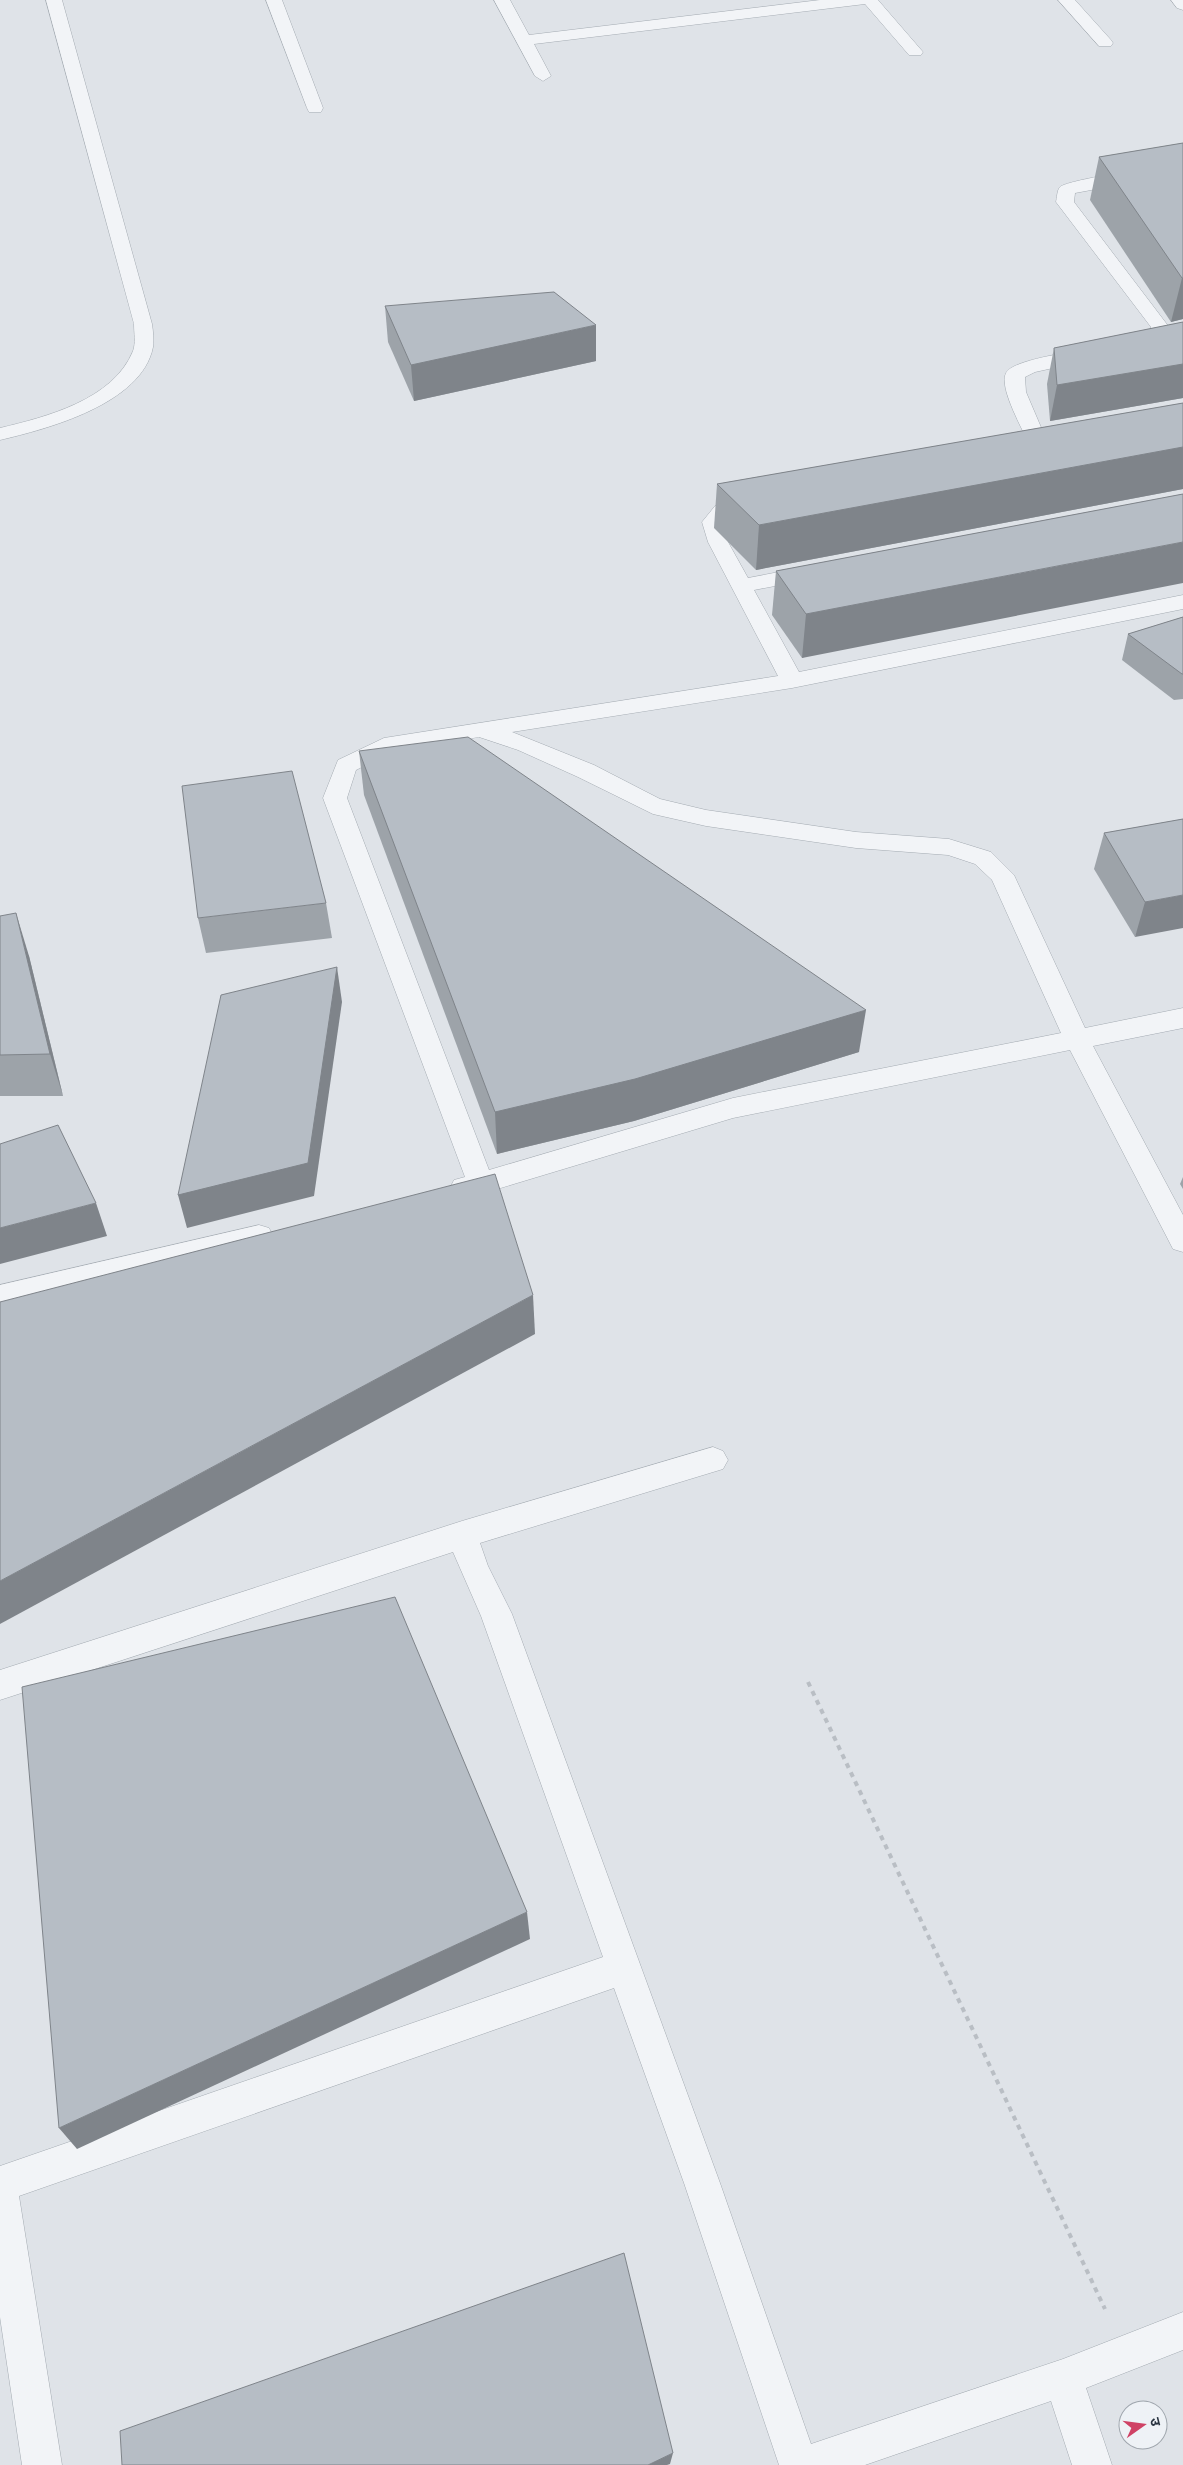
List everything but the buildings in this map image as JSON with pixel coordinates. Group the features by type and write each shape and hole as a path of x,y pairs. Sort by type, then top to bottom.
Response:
{"street":[{"path":"0,434 36,426 72,412 104,395 129,373 142,350 143,324 54,0"},
{"path":"274,0 315,108"},
{"path":"502,0 543,76"},
{"path":"523,40 707,12 860,0"},
{"path":"870,0 915,52"},
{"path":"1066,0 1105,43"},
{"path":"1179,0 1183,5"},
{"path":"1036,439 1016,392 1015,374 1029,367 1153,340 1169,334 1160,327 1065,202 1067,190 1079,186 1183,168"},
{"path":"990,456 1028,448 1036,439 1056,435"},
{"path":"762,500 733,505 717,513 712,522 718,542 792,681"},
{"path":"742,586 830,569"},
{"path":"481,1184 335,798 346,766 384,746 480,729 792,681 1183,602"},
{"path":"480,729 526,745 586,771 653,806 706,818 847,838 949,847 983,858 1002,875 1077,1039 1183,1241"},
{"path":"443,1193 481,1184 733,1108 1183,1018"},
{"path":"0,1297 279,1231"},
{"path":"0,1685 462,1535 713,1460"},
{"path":"462,1535 474,1569 496,1614 625,1968 799,2465"},
{"path":"0,2184 625,1968"},
{"path":"0,2195 42,2465"},
{"path":"807,2465 1064,2378 1183,2331"},
{"path":"1064,2378 1092,2465"}],"path":[{"path":"808,1682 1126,2354"}]}
